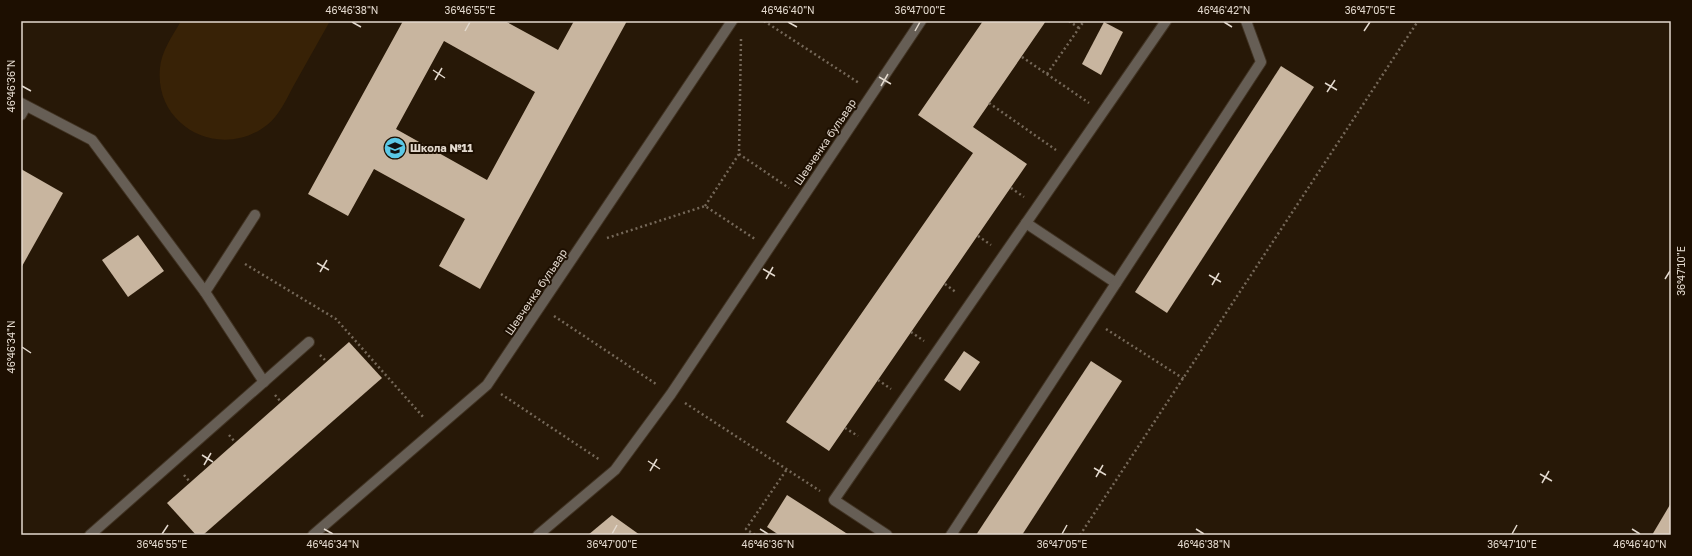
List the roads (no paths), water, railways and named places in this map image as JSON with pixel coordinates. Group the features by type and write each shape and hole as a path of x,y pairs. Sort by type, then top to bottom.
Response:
{"street":[{"name":"Шевченка бульвар","path":"313,535 487,385 732,21"},
{"name":"Шевченка бульвар","path":"538,535 615,470 671,394 921,21"},
{"path":"887,535 834,500 1166,21"},
{"path":"951,535 1261,62 1246,21"},
{"path":"21,115 24,104 92,140 204,292 264,382"},
{"path":"204,292 255,215"},
{"path":"1026,223 1116,284"},
{"path":"90,535 309,342"}],"place":[{"name":"Школа №11","path":"395,148"}]}
